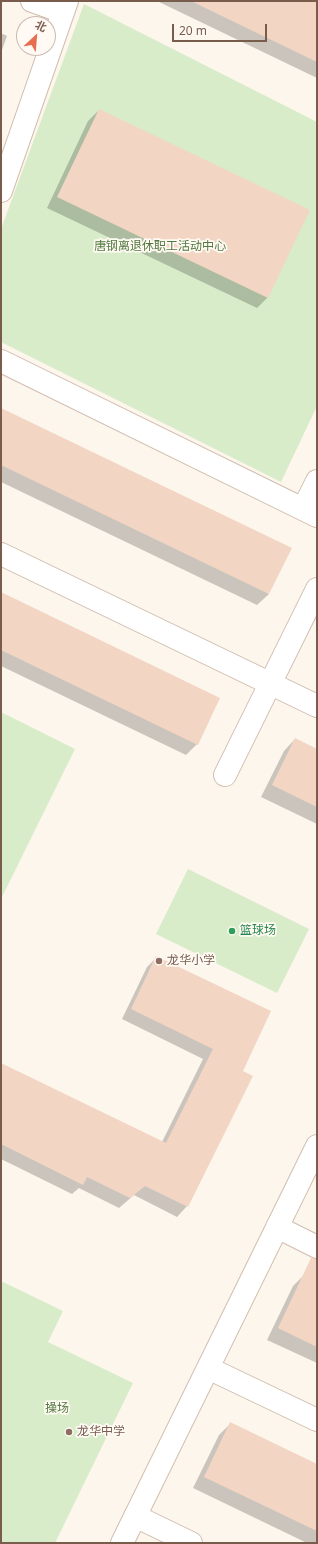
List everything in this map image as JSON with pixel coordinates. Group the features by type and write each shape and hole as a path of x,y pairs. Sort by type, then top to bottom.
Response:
{"street":[{"path":"2,182 65,7 32,1"},
{"path":"1,361 310,513 317,481"},
{"path":"1,554 317,706"},
{"path":"225,775 317,589"},
{"path":"122,1543 317,1146"},
{"path":"277,1227 317,1247"},
{"path":"208,1368 317,1420"},
{"path":"135,1516 191,1543"}],"green space":[{"name":"唐钢离退休职工活动中心","path":"84,4 317,122 317,406 281,482 1,342 1,229"},
{"path":"1,712 75,749 1,899"},
{"name":"篮球场","path":"188,869 309,929 277,993 156,934"},
{"name":"操场","path":"1,1281 63,1311 48,1342 133,1383 55,1543 1,1543"}],"building":[{"path":"191,1 317,1 317,62"},
{"path":"99,109 310,210 268,298 57,197"},
{"path":"1,408 292,548 269,594 1,465"},
{"path":"1,592 220,698 198,745 1,650"},
{"path":"295,738 317,749 317,807 272,785"},
{"path":"156,956 271,1011 243,1071 253,1076 188,1207 145,1186 130,1198 87,1177 83,1185 1,1144 1,1063 166,1143 213,1049 131,1009"},
{"path":"311,1258 317,1259 317,1347 278,1328"},
{"path":"230,1422 317,1464 317,1531 204,1477"}],"place":[{"name":"篮球场","path":"232,931"},
{"name":"龙华小学","path":"159,961"},
{"name":"龙华中学","path":"69,1432"}]}
